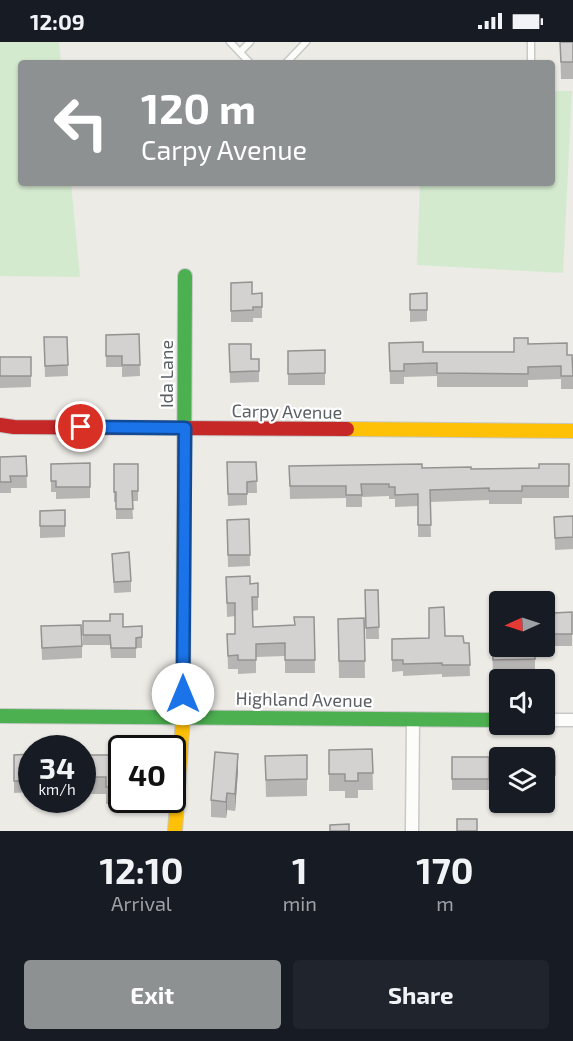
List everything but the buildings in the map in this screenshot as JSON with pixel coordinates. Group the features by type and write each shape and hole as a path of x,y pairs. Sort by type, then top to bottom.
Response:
{"street":[{"name":"Ida Lane","path":"175,831 183,717 185,276"},
{"name":"Carpy Avenue","path":"0,425 14,427 573,431"},
{"name":"Highland Avenue","path":"0,716 489,720"},
{"path":"412,831 413,719"},
{"path":"555,720 573,720"}],"lane":[{"path":"230,42 247,60"},
{"path":"240,52 250,42"},
{"path":"289,60 306,42"},
{"path":"531,42 531,60"}],"green space":[{"path":"0,42 59,42 61,60 18,60 18,186 71,186 80,277 0,276"},
{"path":"555,91 572,91 563,273 417,265 420,186 555,186"}],"traffic: fast":[{"path":"184,494 185,276"},
{"path":"0,716 489,720"}],"traffic: slow":[{"path":"347,429 573,431"},
{"path":"175,831 183,717 184,494"}],"traffic: jam":[{"path":"0,425 14,427 347,429"}],"route":[{"path":"81,427 185,428 183,694"}]}
